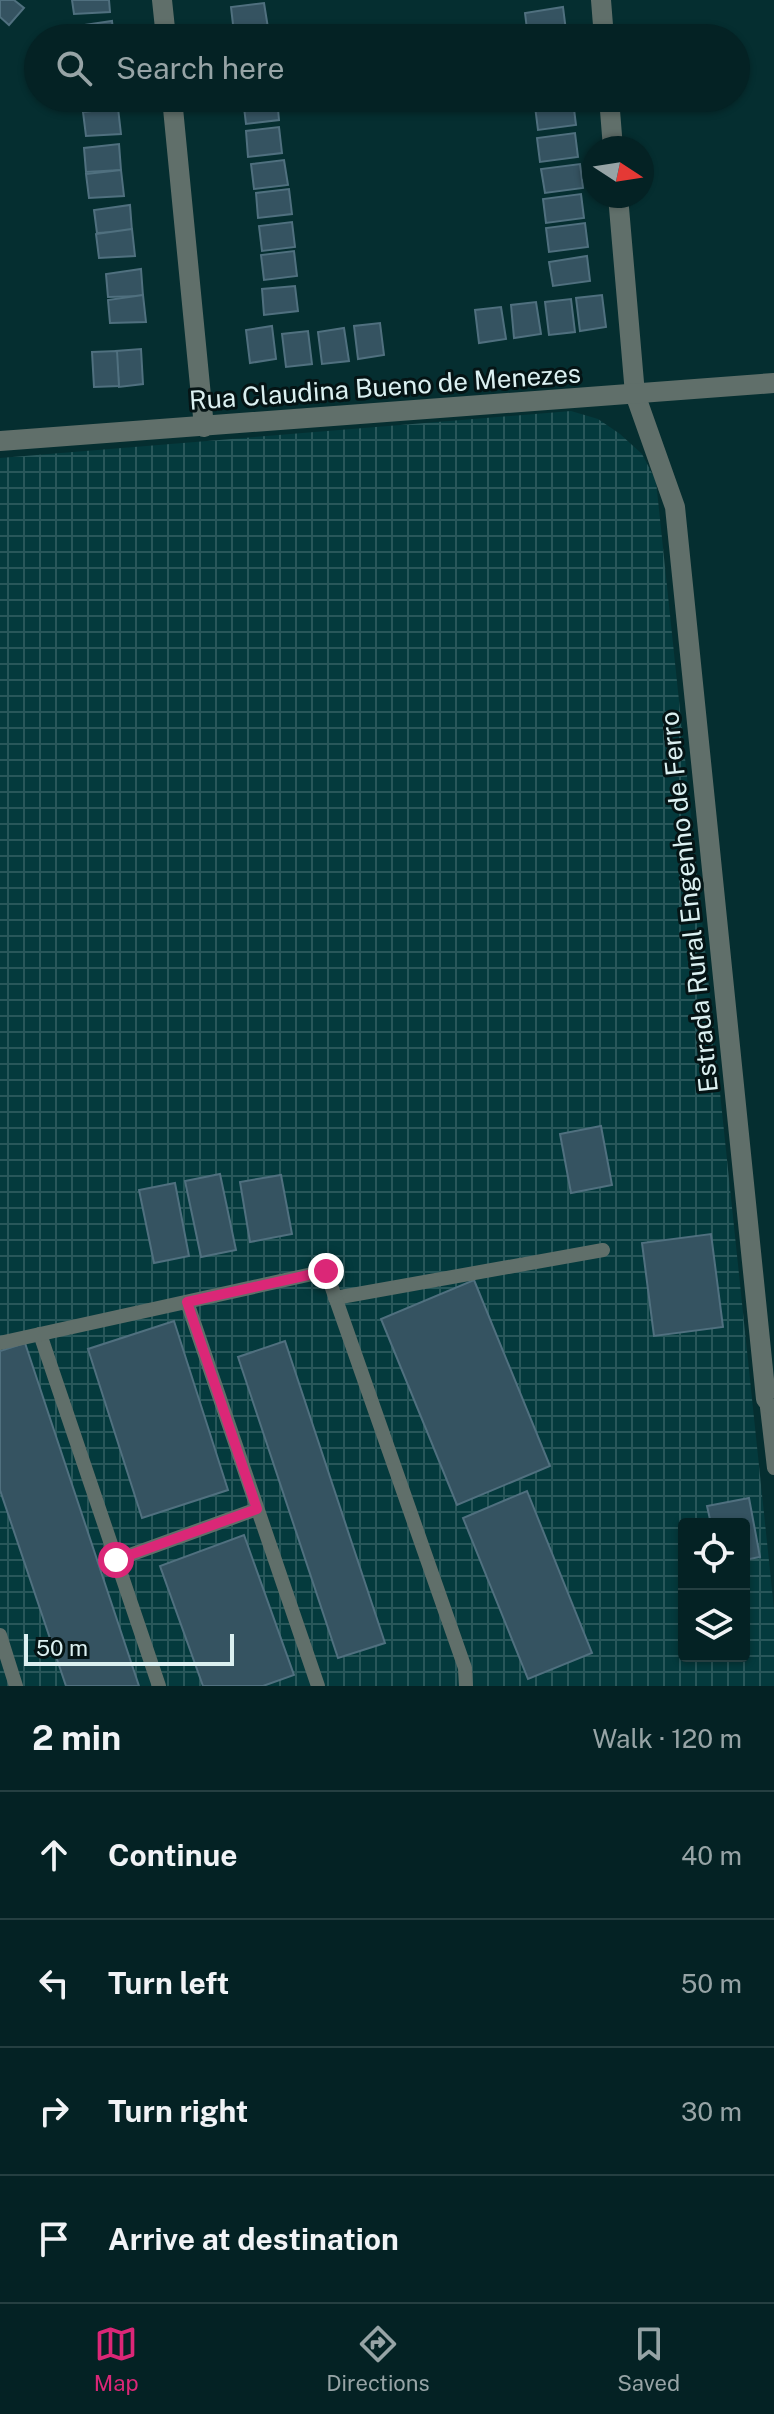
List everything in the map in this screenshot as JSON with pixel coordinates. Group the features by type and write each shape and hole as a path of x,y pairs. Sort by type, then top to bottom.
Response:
{"street":[{"path":"162,0 165,24"},
{"path":"601,0 603,24"},
{"path":"173,112 204,427"},
{"path":"610,112 612,136"},
{"name":"Estrada Rural Engenho de Ferro","path":"619,208 635,394 675,507 770,1403"},
{"name":"Rua Claudina Bueno de Menezes","path":"0,441 774,383"}],"lane":[{"path":"335,1298 603,1250"},
{"path":"0,1343 326,1271 465,1668 466,1686"},
{"path":"187,1302 318,1686"},
{"path":"40,1334 159,1686"},
{"path":"770,1403 774,1468"},
{"path":"116,1560 257,1509"},
{"path":"0,1635 16,1686"}],"shaded area":[{"path":"571,411 598,419 642,454 656,481 774,1609 774,1686 0,1686 0,458"}],"building":[{"path":"0,0 14,0 24,8 9,25 0,17"},
{"path":"72,0 109,0 110,12 74,14"},
{"path":"264,3 267,24 233,24 231,7"},
{"path":"563,7 565,24 526,24 525,13"},
{"path":"83,112 118,112 121,134 86,136"},
{"path":"245,112 278,112 279,120 246,124"},
{"path":"536,112 574,112 576,125 538,130"},
{"path":"279,127 282,153 248,157 246,131"},
{"path":"575,133 578,157 540,162 537,138"},
{"path":"119,144 121,170 86,172 84,148"},
{"path":"284,160 288,185 254,189 251,164"},
{"path":"580,164 582,188 545,193 541,169"},
{"path":"121,170 124,196 89,198 86,174"},
{"path":"289,189 292,214 258,218 256,193"},
{"path":"581,194 584,218 546,223 543,199"},
{"path":"130,205 132,231 97,233 94,210"},
{"path":"292,222 295,247 262,251 259,226"},
{"path":"585,223 588,247 549,252 546,228"},
{"path":"132,229 135,256 99,258 96,234"},
{"path":"294,251 297,276 264,280 261,255"},
{"path":"587,256 590,281 553,286 549,262"},
{"path":"141,269 143,296 108,297 106,274"},
{"path":"295,286 298,311 264,315 262,289"},
{"path":"143,295 146,322 110,323 108,300"},
{"path":"602,295 606,327 580,331 576,298"},
{"path":"571,299 575,332 549,335 545,302"},
{"path":"536,302 541,334 514,338 511,305"},
{"path":"501,307 506,339 479,343 475,310"},
{"path":"380,323 384,355 358,359 354,326"},
{"path":"272,326 276,359 250,363 246,330"},
{"path":"344,328 349,361 322,364 318,332"},
{"path":"308,331 312,364 286,367 282,334"},
{"path":"141,349 143,384 119,387 116,351"},
{"path":"117,351 119,386 94,387 92,352"},
{"path":"601,1126 612,1185 571,1193 560,1134"},
{"path":"220,1174 236,1250 201,1257 185,1181"},
{"path":"281,1175 292,1234 250,1242 240,1182"},
{"path":"175,1183 189,1256 154,1263 139,1190"},
{"path":"711,1234 723,1327 654,1336 642,1243"},
{"path":"474,1280 550,1466 457,1505 381,1319"},
{"path":"174,1321 228,1490 142,1518 88,1349"},
{"path":"285,1341 385,1643 338,1658 238,1357"},
{"path":"25,1343 139,1686 66,1686 0,1490 0,1351"},
{"path":"527,1491 592,1653 528,1679 463,1518"},
{"path":"749,1498 760,1557 750,1559 750,1518 710,1518 707,1506"},
{"path":"244,1535 294,1675 263,1686 203,1686 160,1566"}],"route":[{"path":"116,1560 257,1509 187,1302 326,1271"}]}
